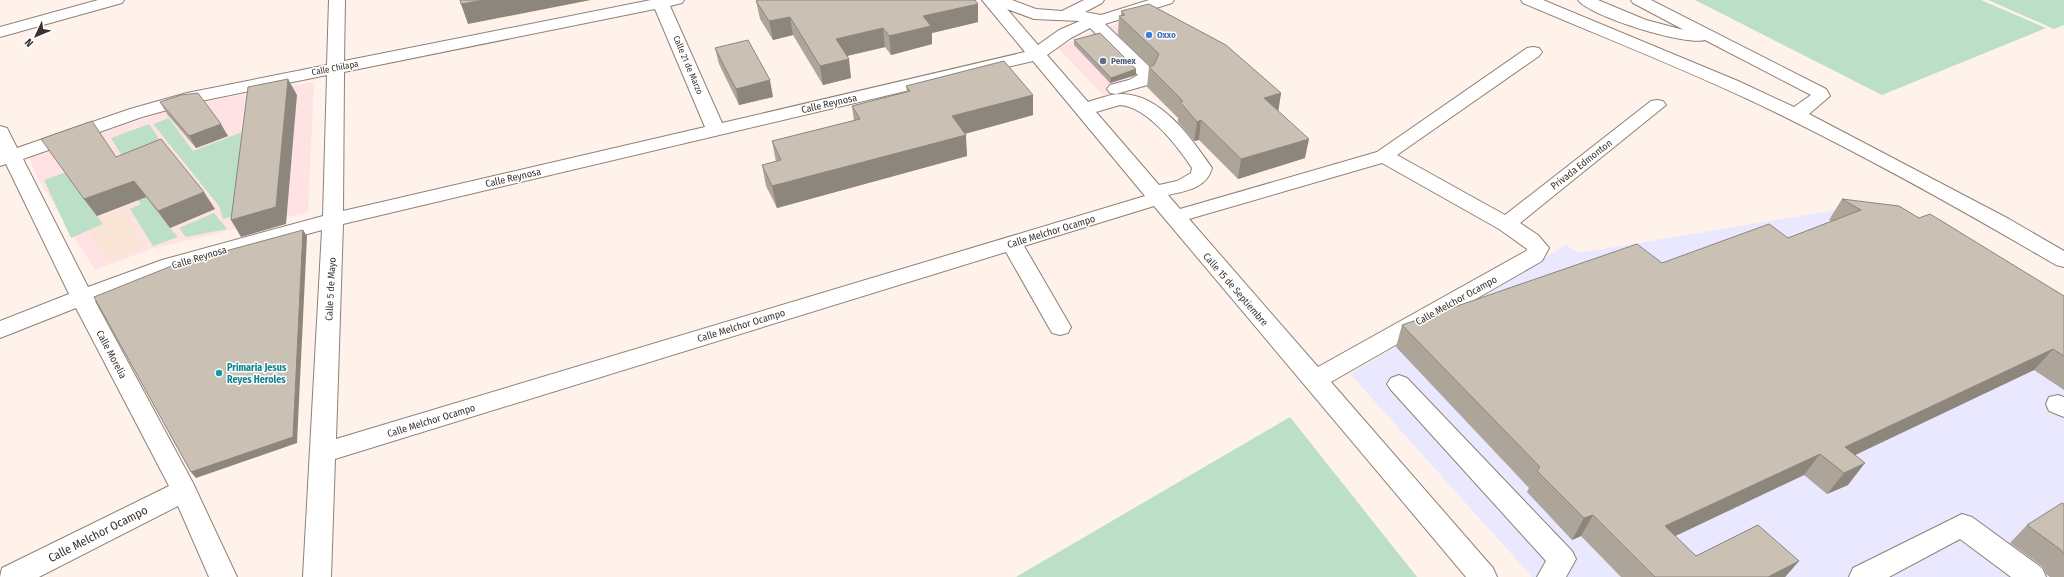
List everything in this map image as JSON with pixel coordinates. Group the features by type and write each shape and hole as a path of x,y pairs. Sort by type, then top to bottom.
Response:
{"street":[{"path":"0,32 116,0"},
{"name":"Calle 5 de Mayo","path":"317,577 333,220 337,67 337,0"},
{"name":"Calle 15 de Septiembre","path":"990,0 1483,577"},
{"path":"997,0 1034,14 1100,20 1147,74 1145,80 1116,89"},
{"path":"1063,17 1096,0"},
{"path":"1036,55 1065,34 1100,20 1166,0"},
{"path":"1529,0 1732,85 1796,115 1996,220 2064,260"},
{"path":"1586,0 1624,19 1649,28 1682,35 1720,40"},
{"path":"1639,0 1720,40 1820,93 1821,96 1796,115"},
{"name":"Calle Chilapa","path":"6,158 136,113 193,97 665,1"},
{"name":"Calle 21 de Marzo","path":"665,1 716,130"},
{"path":"1175,217 1384,156 1533,52"},
{"name":"Calle Reynosa","path":"0,330 82,297 212,252 333,220 1036,55"},
{"name":"Calle Melchor Ocampo","path":"323,453 1012,243 1183,186 1200,176 1202,168 1192,152 1150,109 1139,102 1124,99 1084,110"},
{"name":"Privada Edmonton","path":"1506,224 1657,105"},
{"name":"Calle Morelia","path":"0,132 6,158 82,297 184,491 223,577"},
{"path":"1384,156 1506,224"},
{"name":"Calle Melchor Ocampo","path":"1314,380 1534,256 1538,248 1531,240 1506,224"},
{"path":"1012,243 1060,327"},
{"path":"1399,384 1562,559 1551,577"},
{"name":"Calle Melchor Ocampo","path":"12,577 184,491"},
{"path":"1863,577 1962,525 2032,577"}],"shaded area":[{"path":"1138,16 1223,63 1104,96 1058,48 1087,34"},
{"path":"314,82 308,212 151,249 95,270 38,179 29,158 183,105"},
{"path":"123,208 144,248 108,262 84,224"},
{"path":"1836,210 1940,218 2064,302 2064,577 1532,577 1350,374 1566,245 1579,253"}],"green space":[{"path":"1695,0 1981,0 2046,28 1882,95"},
{"path":"1988,0 2064,0 2064,25 2054,29"},
{"path":"169,118 193,151 250,129 242,214 223,219 219,206 153,124"},
{"path":"149,124 168,152 128,166 111,138"},
{"path":"113,155 178,237 153,246 130,209 141,204 114,171 74,185 103,224 71,238 44,180"},
{"path":"214,213 227,229 186,237 179,228"},
{"path":"1290,417 1417,577 1016,577"}],"building":[{"path":"460,0 484,0 461,4"},
{"path":"975,0 978,4 923,16 931,26 889,36 883,28 836,39 849,59 820,66 790,17 769,21 756,1"},
{"path":"1149,4 1226,45 1281,93 1264,98 1309,139 1241,159 1201,120 1197,122 1180,102 1183,101 1149,67 1154,65 1159,54 1119,16 1125,15 1121,11"},
{"path":"1100,33 1136,69 1111,78 1074,40"},
{"path":"748,40 770,80 736,89 715,48"},
{"path":"1004,61 1033,95 952,116 966,135 772,186 762,165 781,160 772,141 860,119 852,106 910,91 906,86"},
{"path":"288,79 276,207 231,220 248,87"},
{"path":"198,93 221,124 189,136 160,102 181,95"},
{"path":"92,121 116,157 161,139 204,192 158,211 134,181 84,199 41,139"},
{"path":"1842,199 1899,206 1919,218 1930,214 2064,296 2064,356 2053,349 1845,447 1865,463 1844,473 1820,454 1665,526 1696,556 1758,525 1799,561 1768,577 1655,577 1593,515 1584,518 1537,471 1540,467 1402,325 1637,244 1662,263 1769,224 1788,238 1861,210"},
{"name":"Primaria Jesus Reyes Heroles","path":"303,230 293,437 191,472 94,297 174,265"},
{"path":"2062,503 2064,504 2064,555 2061,550 2027,525"}],"place":[{"name":"Oxxo","path":"1149,35"},
{"name":"Pemex","path":"1103,61"},
{"name":"Primaria Jesus Reyes Heroles","path":"219,373"}]}
